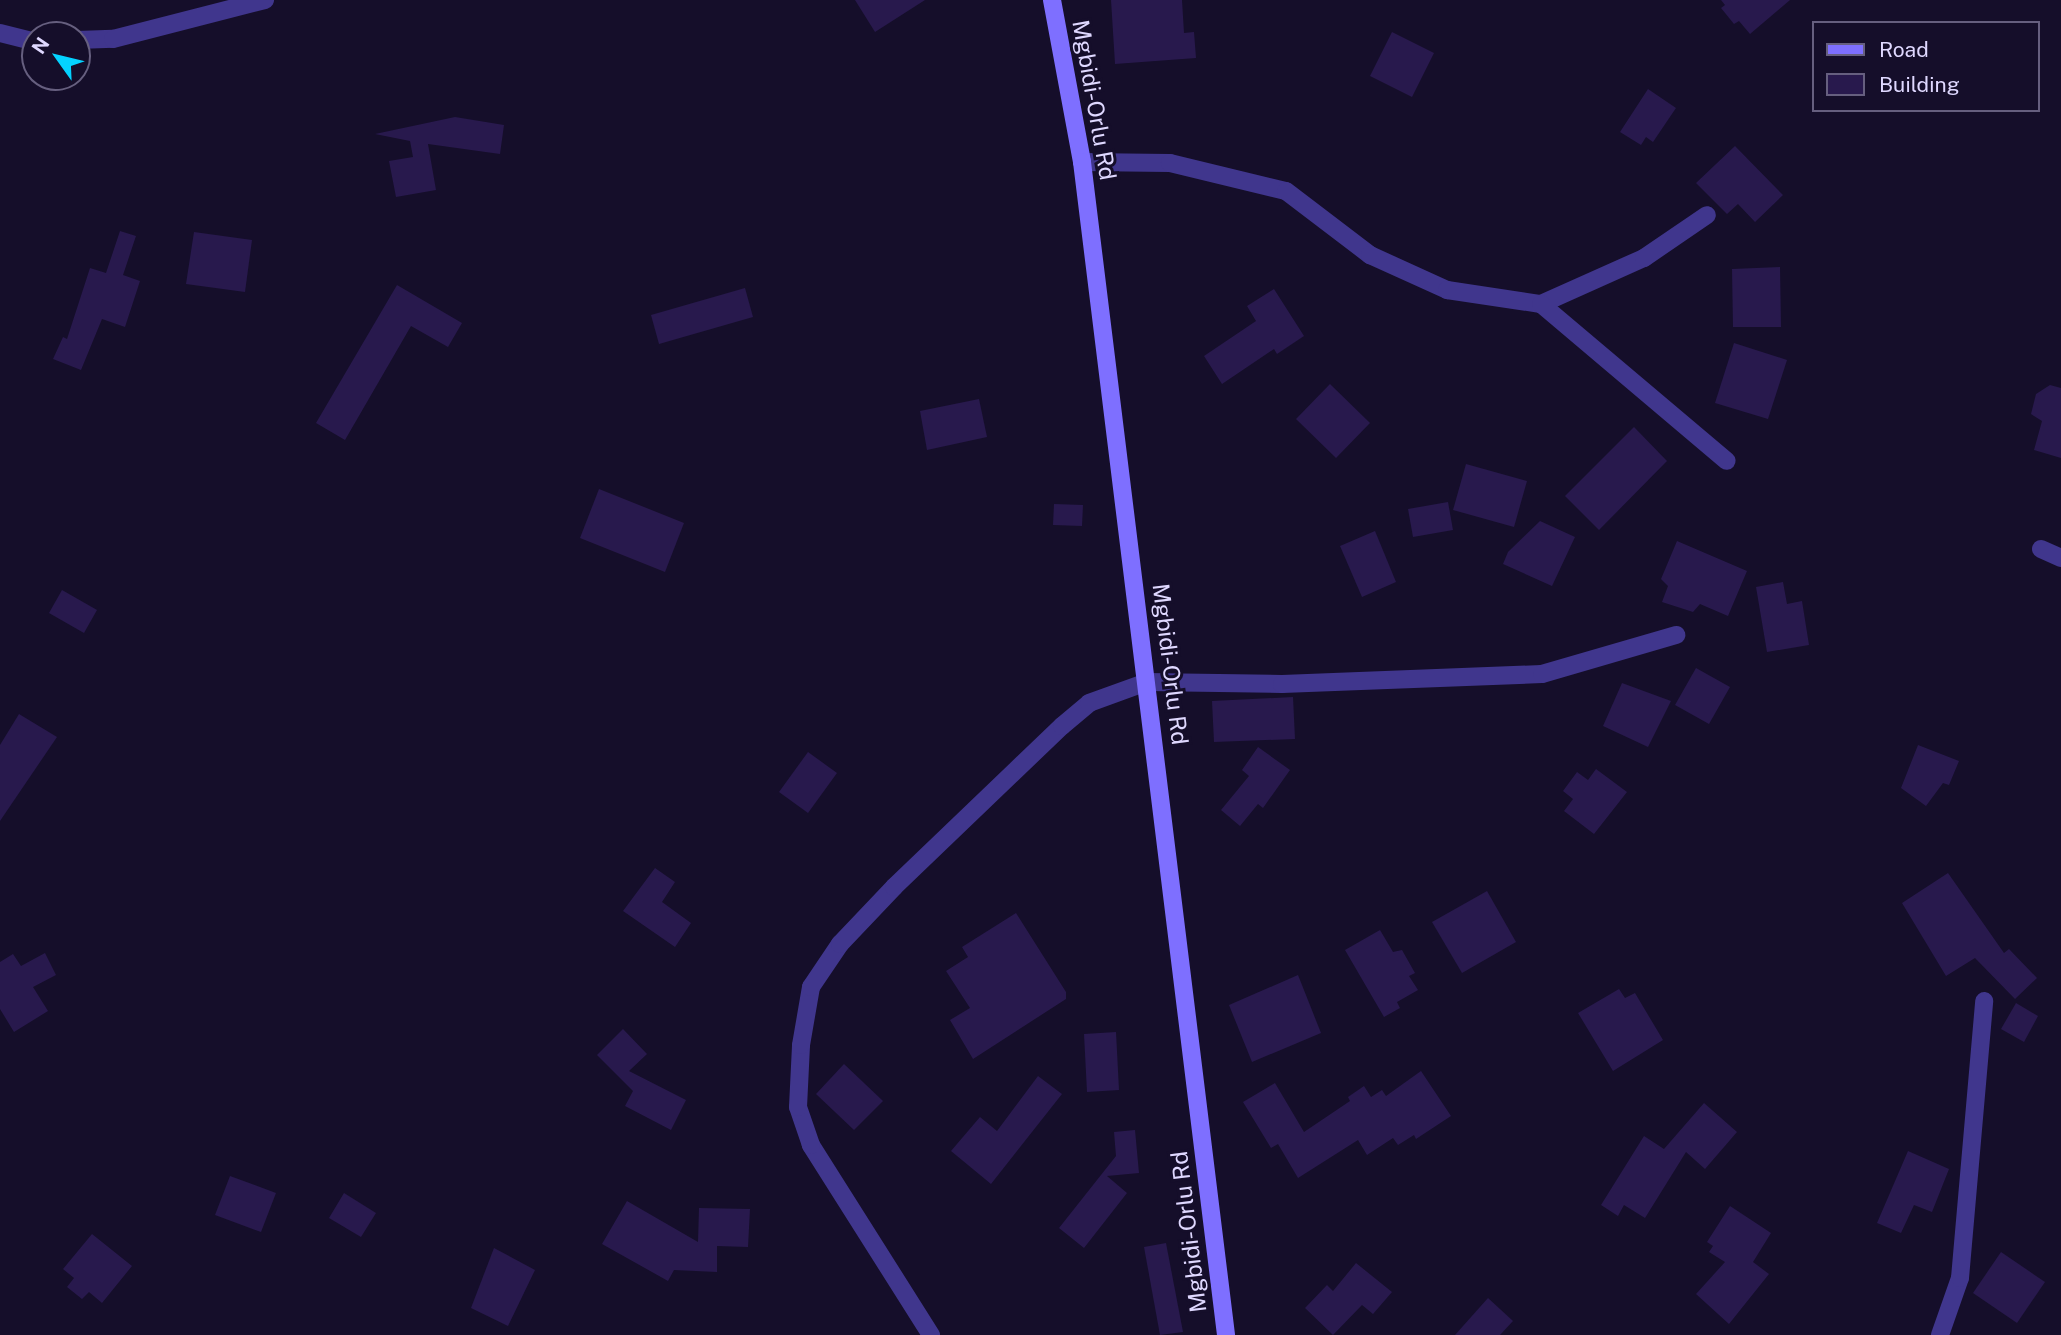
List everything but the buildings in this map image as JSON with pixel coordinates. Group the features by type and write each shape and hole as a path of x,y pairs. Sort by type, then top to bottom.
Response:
{"main road":[{"name":"Mgbidi-Orlu Rd","path":"1052,0 1082,162 1226,1335"}],"street":[{"path":"91,39 113,38 265,0"},
{"path":"0,33 21,38"},
{"path":"1082,162 1170,163 1286,191 1370,255 1447,290 1541,304 1727,461"},
{"path":"1541,304 1644,258 1707,215"},
{"path":"2041,549 2061,558"},
{"path":"931,1335 811,1146 798,1107 801,1045 810,987 839,944 894,887 1062,726 1089,703 1147,682 1282,684 1542,674 1676,635"},
{"path":"1940,1335 1960,1278 1984,1001"}]}
